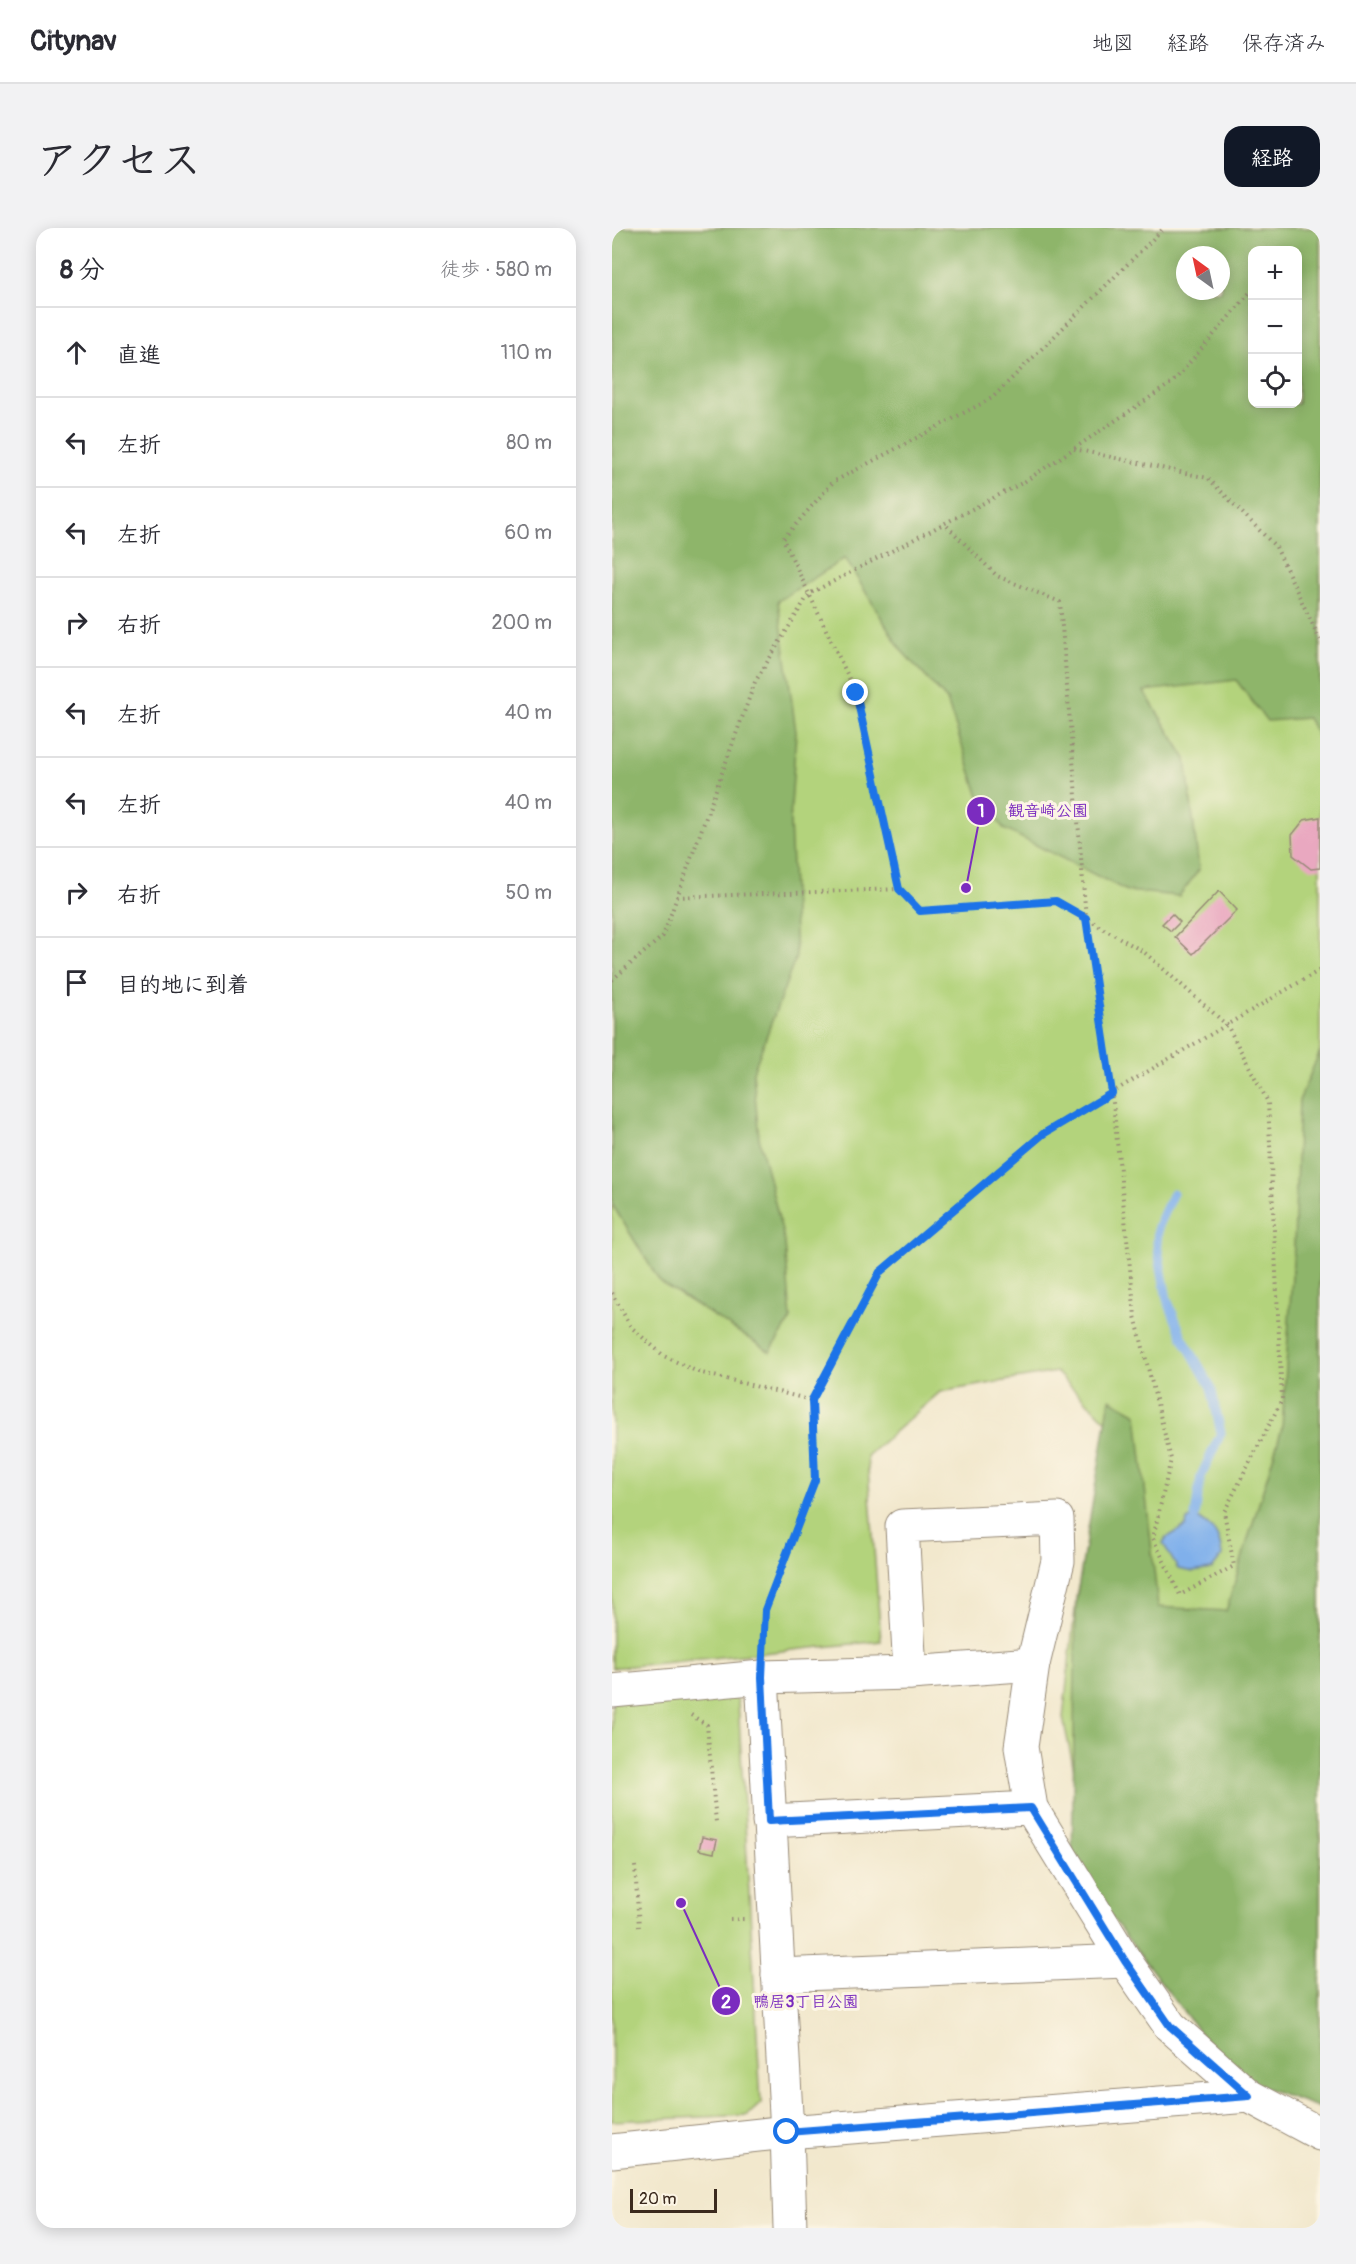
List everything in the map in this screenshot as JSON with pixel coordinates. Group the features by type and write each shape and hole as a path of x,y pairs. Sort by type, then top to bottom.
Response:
{"street":[{"path":"910,1673 902,1526 1057,1519 1058,1561 1034,1664 1021,1747 1031,1808 1125,1961 1170,2026 1249,2096 1320,2134"},
{"path":"612,1691 762,1677 910,1673 1034,1664"},
{"path":"762,1677 787,2132 790,2228"},
{"path":"769,1821 1031,1808"},
{"path":"778,1975 1125,1961"},
{"path":"612,2151 787,2132 1249,2096"}],"path":[{"path":"944,523 997,576 1060,602 1086,918 1112,1093 1135,1316 1171,1459 1153,1538 1180,1595 1234,1566 1224,1512 1282,1400 1268,1102 1227,1026 1144,952 1086,918 1056,901 920,911 899,889 856,693 783,539 832,482 992,398 1164,228"},
{"path":"612,980 663,936 755,682 809,594 1023,482 1173,382 1248,295"},
{"path":"1073,449 1208,478 1276,548 1320,640"},
{"path":"677,897 899,889"},
{"path":"762,1677 765,1610 815,1480 812,1400 880,1272 1043,1134 1320,970"},
{"path":"612,1293 631,1328 664,1356 698,1372 812,1400"},
{"path":"685,1712 707,1725 716,1822"},
{"path":"635,1866 639,1927"}],"green space":[{"path":"612,228 1320,228 1320,2072 1085,1822 1063,1718 1077,1591 1121,1435 1056,1372 940,1392 867,1456 881,1641 612,1668"},
{"path":"612,228 1320,228 1320,741 1308,718 1267,721 1236,680 1144,691 1186,759 1199,870 1179,896 1127,891 1004,829 978,794 947,700 901,650 845,558 778,601 796,732 790,821 796,957 753,1072 759,1138 785,1243 791,1319 770,1352 660,1282 612,1204"},
{"path":"1320,1051 1320,2108 1233,2076 1072,1866 1076,1600 1110,1399 1137,1414 1158,1607 1226,1611 1282,1428 1294,1246 1299,1101"},
{"path":"729,1693 738,1701 761,2103 748,2115 612,2121 612,1702"}],"water":[{"path":"1195,1516 1215,1532 1220,1542 1222,1556 1212,1569 1193,1572 1178,1569 1163,1543 1166,1538 1186,1526 1187,1520"}],"building":[{"path":"1320,817 1320,868 1311,869 1293,855 1292,835 1304,820"},
{"path":"1219,891 1237,910 1193,954 1175,937"},
{"path":"1172,914 1180,922 1171,931 1162,924"},
{"path":"702,1837 717,1840 714,1853 699,1850"}],"waterway":[{"path":"1173,1193 1158,1226 1157,1245 1167,1299 1182,1336 1211,1387 1221,1433 1201,1476 1195,1516"}],"place":[{"name":"観音崎公園","path":"966,888"},
{"name":"鴨居3丁目公園","path":"681,1903"}],"route":[{"path":"787,2132 1249,2096 1170,2026 1125,1961 1031,1808 769,1821 762,1677 765,1610 815,1480 812,1400 880,1272 1043,1134 1112,1093 1086,918 1056,901 920,911 899,889 856,693"}]}
